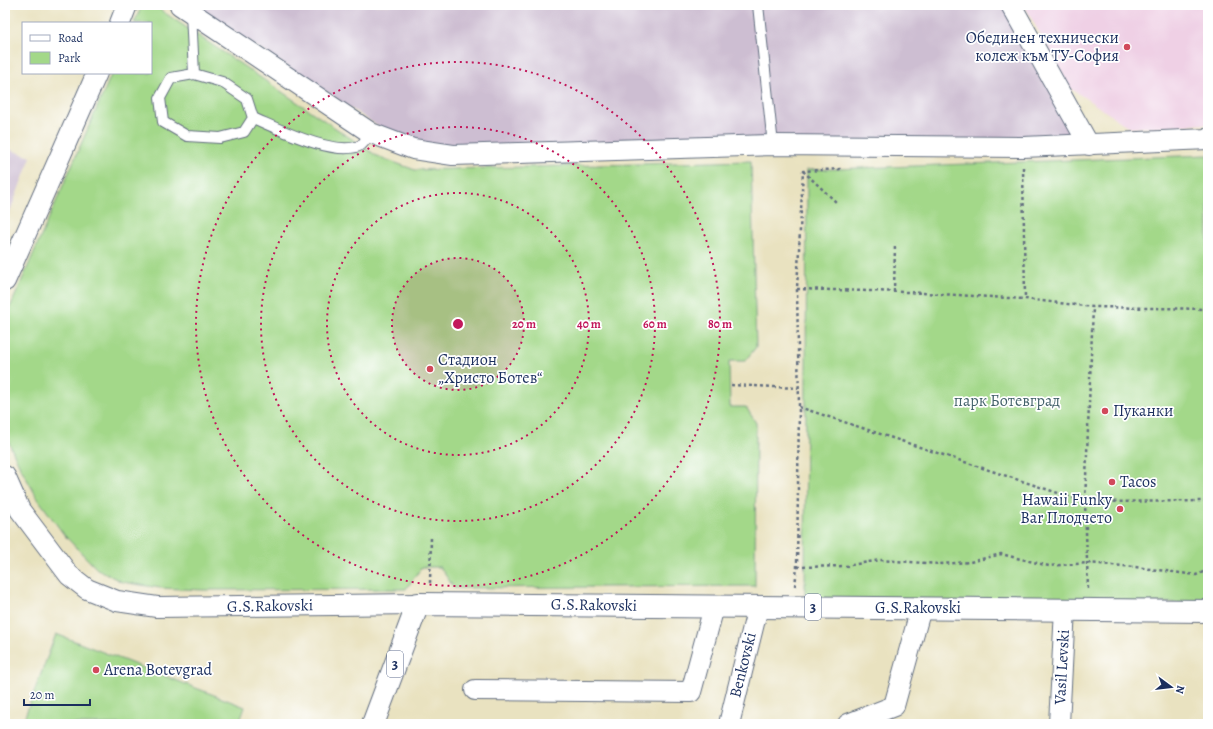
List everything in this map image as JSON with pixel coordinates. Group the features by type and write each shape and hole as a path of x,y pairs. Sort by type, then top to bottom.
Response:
{"main road":[{"name":"G.S.Rakovski","path":"424,604 1208,611"},
{"name":"3","path":"373,724 424,604"}],"street":[{"path":"120,22 128,5"},
{"path":"1011,5 1089,145"},
{"path":"185,9 371,133 413,149 453,155 773,145 1023,147 1208,139"},
{"path":"5,281 97,74"},
{"name":"G.S.Rakovski","path":"5,476 12,509 69,574 87,589 117,601 158,607 424,604"},
{"path":"475,690 691,692 714,607"},
{"name":"Benkovski","path":"729,724 758,607"},
{"path":"848,724 894,706 921,608"},
{"name":"Vasil Levski","path":"1059,724 1064,610"}],"lane":[{"path":"758,5 773,145"},
{"path":"185,9 194,74"},
{"path":"253,118 244,132 220,138 187,136 163,122 160,98 171,78 194,74 222,82 246,99 253,118 303,139 338,149 361,145 371,133"}],"path":[{"path":"1023,147 1025,300"},
{"path":"802,171 850,168"},
{"path":"802,171 836,202"},
{"path":"794,590 797,567 799,407 797,289 802,171"},
{"path":"894,292 895,244"},
{"path":"797,289 894,292 1025,300 1093,306 1208,309"},
{"path":"1089,610 1085,502 1093,306"},
{"path":"731,385 798,388"},
{"path":"799,407 1085,502 1208,501"},
{"path":"424,604 431,537"},
{"path":"797,567 846,566 880,560 940,564 970,562 1001,554 1049,566 1087,564 1135,567 1196,575 1208,570"}],"shaded area":[{"path":"193,5 1010,5 1089,145 413,149"},
{"name":"Обединен технически колеж към ТУ-София","path":"1024,5 1208,5 1208,124 1130,128 1070,88"},
{"path":"5,148 31,157 5,224"}],"green space":[{"path":"142,5 153,5 377,156 415,170 751,161 756,347 745,361 729,361 730,407 746,407 756,423 755,586 454,588 440,567 422,567 406,589 203,590 160,588 122,582 97,569 65,536 38,499 19,465 5,434 5,319 112,74 152,74 152,22 134,22"},
{"name":"парк Ботевград","path":"1208,155 1208,603 805,603 807,170"},
{"name":"Arena Botevgrad","path":"56,634 245,707 239,724 22,724"}],"place":[{"name":"Обединен технически колеж към ТУ-София","path":"1127,47"},
{"name":"Стадион „Христо Ботев“","path":"430,369"},
{"name":"Пуканки","path":"1105,411"},
{"name":"Tacos","path":"1112,482"},
{"name":"Hawaii Funky Bar Плодчето","path":"1120,509"},
{"name":"Arena Botevgrad","path":"96,670"}]}
